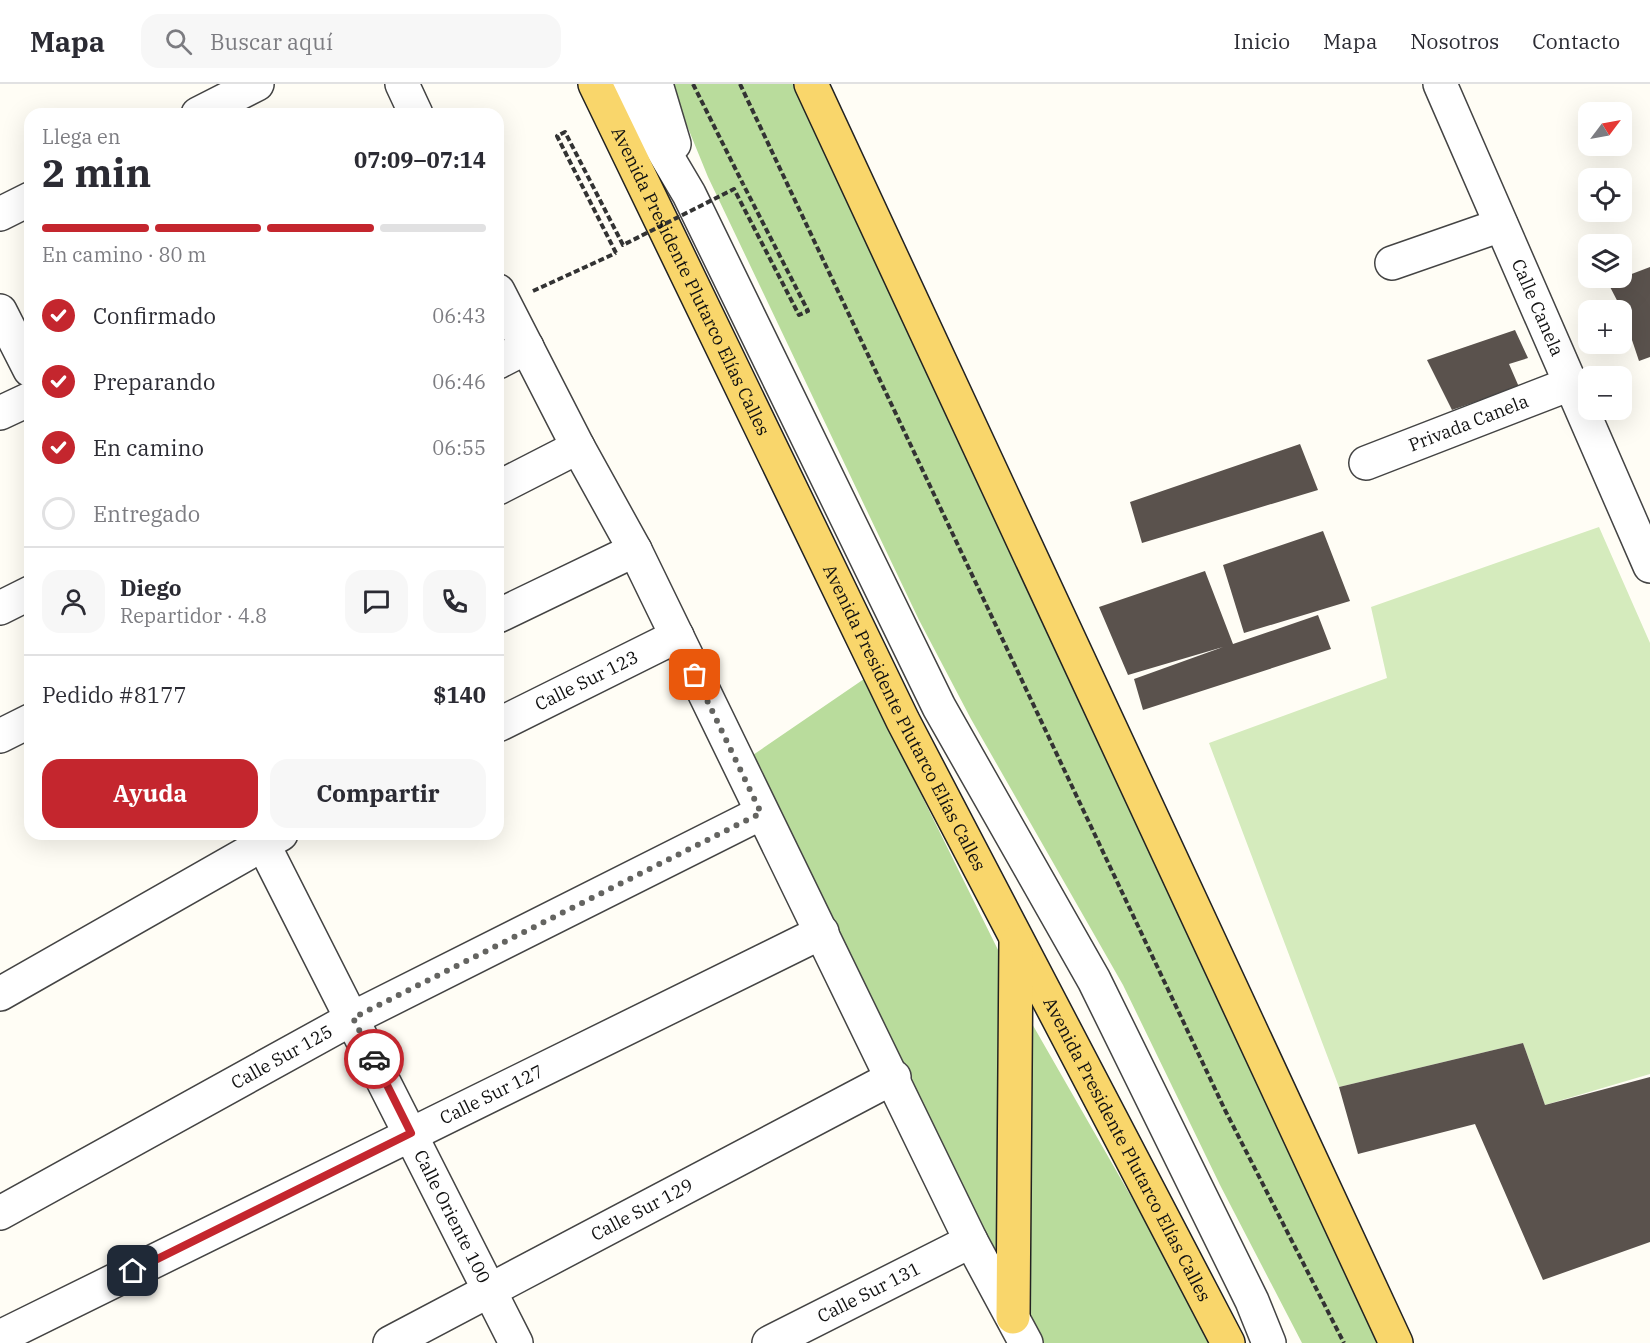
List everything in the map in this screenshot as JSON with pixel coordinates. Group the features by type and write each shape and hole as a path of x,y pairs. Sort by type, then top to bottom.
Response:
{"main road":[{"name":"Avenida Presidente Plutarco Elías Calles","path":"595,84 903,721 1228,1343"},
{"path":"811,84 1396,1343"},
{"path":"1016,938 1019,1330"}],"street":[{"path":"210,108 257,84"},
{"path":"402,84 413,108"},
{"path":"624,84 689,194 939,707 1094,981 1252,1301 1269,1343"},
{"path":"656,84 689,194"},
{"name":"Calle Canela","path":"1440,84 1650,566"},
{"path":"0,214 24,202"},
{"path":"1392,263 1501,225"},
{"path":"504,304 578,447 635,550 761,813 894,1077 972,1241 1019,1330"},
{"path":"0,311 24,358"},
{"path":"504,359 527,348"},
{"name":"Privada Canela","path":"1365,463 1570,384"},
{"path":"0,413 24,402"},
{"path":"504,485 578,447"},
{"path":"504,613 635,550"},
{"path":"0,608 24,596"},
{"name":"Calle Sur 123","path":"504,722 677,636"},
{"path":"0,736 24,724"},
{"name":"Calle Sur 125","path":"0,1213 353,1018 761,813"},
{"path":"0,994 262,840"},
{"name":"Calle Oriente 100","path":"268,840 353,1018 516,1343"},
{"name":"Calle Sur 127","path":"3,1335 822,932"},
{"name":"Calle Sur 129","path":"390,1343 894,1077"},
{"name":"Calle Sur 131","path":"769,1343 972,1241"},
{"path":"1252,1301 1279,1343"}],"path":[{"path":"504,297 616,253 557,136 565,132 623,245 734,189 799,315 808,311 693,84"},
{"path":"741,84 1225,1110 1344,1343"}],"green space":[{"path":"670,84 800,84 1384,1343 1302,1343 1220,1185 1123,985 971,719 919,620 708,177"},
{"path":"1599,527 1650,643 1650,1074 1545,1105 1523,1043 1339,1087 1209,743 1387,678 1371,607"},
{"path":"864,679 1004,962 1001,1271 750,757"},
{"path":"1023,1008 1215,1343 1039,1343 1027,1321"}],"building":[{"path":"1650,267 1650,357 1639,361 1632,340 1632,300 1617,300 1611,288 1632,288 1632,274"},
{"path":"1515,330 1528,358 1509,364 1519,387 1452,410 1427,360"},
{"path":"1300,444 1318,490 1142,543 1130,502"},
{"path":"1323,531 1350,601 1244,633 1223,565"},
{"path":"1205,571 1233,644 1318,615 1331,649 1143,710 1134,679 1223,647 1128,675 1099,607"},
{"path":"1523,1043 1545,1105 1650,1077 1650,1242 1543,1280 1475,1124 1358,1154 1339,1087"}],"way so far":[{"path":"374,1059 353,1018 761,813 695,675"}],"route":[{"path":"133,1271 411,1133 374,1059"}]}
